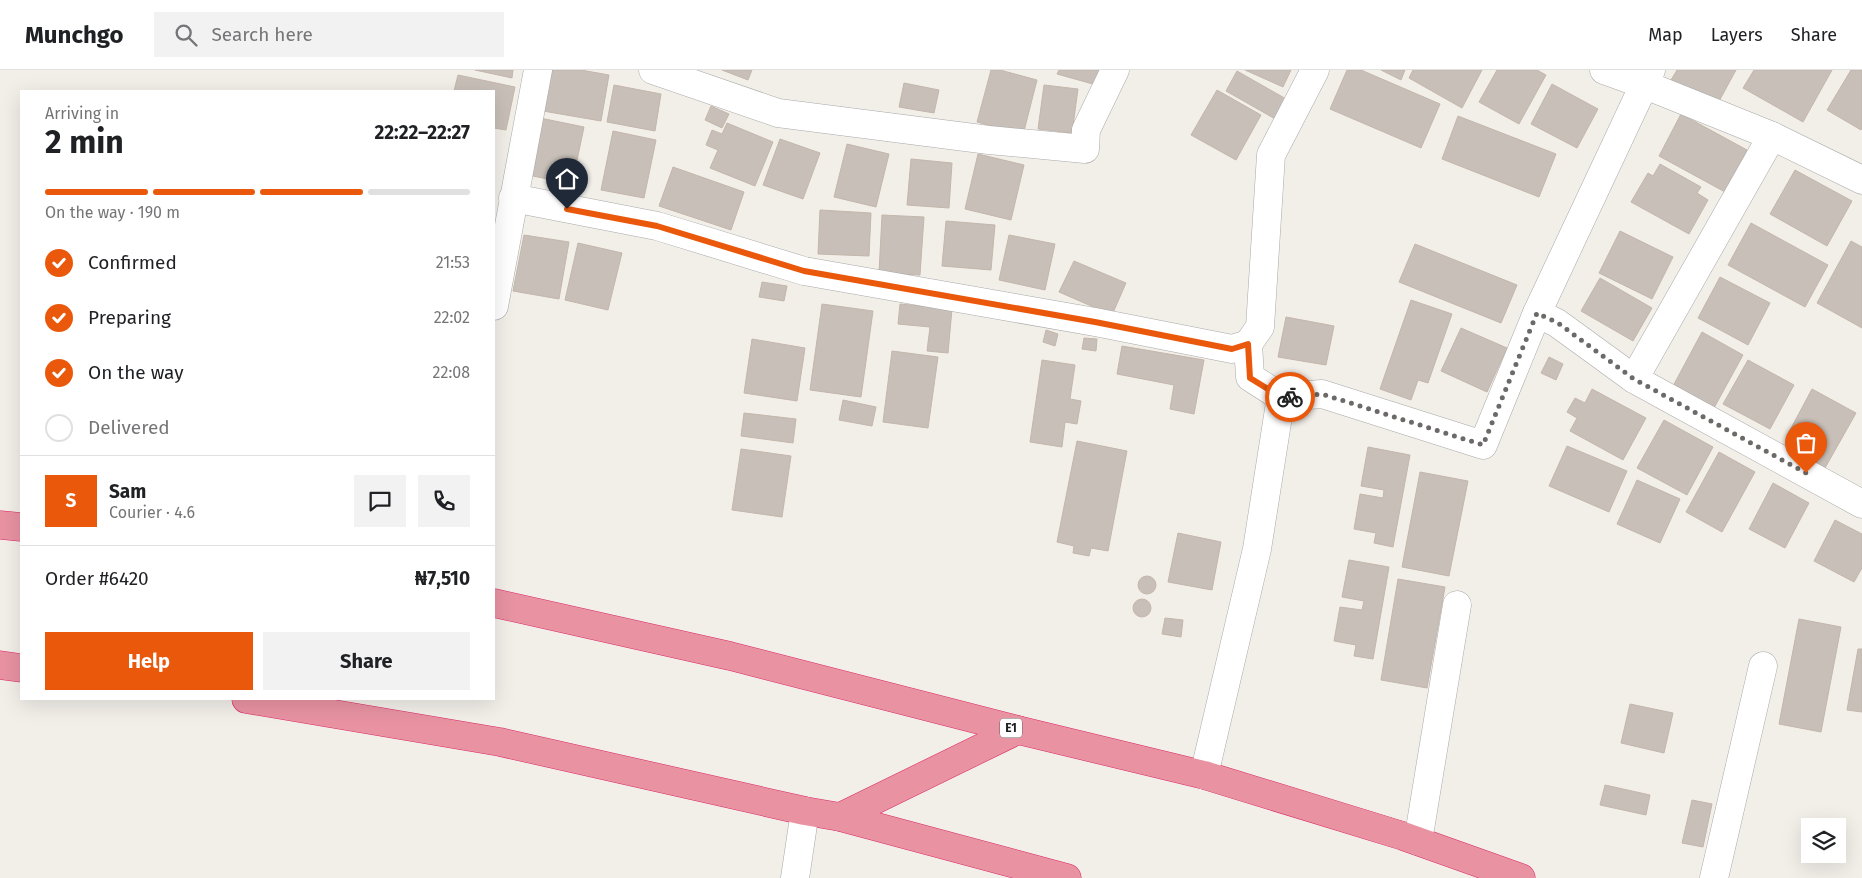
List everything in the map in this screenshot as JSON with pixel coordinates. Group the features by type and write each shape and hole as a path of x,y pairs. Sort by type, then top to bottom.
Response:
{"highway":[{"path":"0,525 20,528"},
{"name":"E1","path":"495,603 730,656 1018,730 1204,775 1418,841 1521,878"},
{"path":"0,665 20,668"},
{"path":"252,700 500,742 805,812 840,817 1067,878"},
{"path":"840,817 1018,730"}],"street":[{"path":"495,300 538,70"},
{"path":"653,70 778,113 989,140 1085,149 1086,130 1115,70"},
{"path":"513,198 657,226 804,271 1095,322 1232,349 1248,344 1260,327 1271,156 1315,70"},
{"path":"1604,70 1647,77 1862,180"},
{"path":"1248,344 1250,378 1281,397 1322,394 1483,445 1537,313 1647,77"},
{"path":"1634,379 1772,136"},
{"path":"1537,313 1558,323 1634,379 1862,504"},
{"path":"1204,775 1256,549 1281,397"},
{"path":"1418,841 1457,604"},
{"path":"1714,878 1764,666"},
{"path":"795,878 805,812"}],"building":[{"path":"475,70 513,70 512,78"},
{"path":"550,70 581,70 609,75 601,121 543,111"},
{"path":"722,70 752,70 748,80"},
{"path":"991,70 1000,70 1037,80 1023,135 977,122"},
{"path":"1059,70 1111,70 1107,88 1057,74"},
{"path":"1245,70 1291,70 1283,87"},
{"path":"1347,70 1361,70 1440,104 1421,148 1330,109"},
{"path":"1381,70 1405,70 1401,80"},
{"path":"1413,70 1482,70 1462,108 1409,78"},
{"path":"1497,70 1537,70 1546,75 1519,124 1479,102"},
{"path":"1677,70 1736,70 1717,105 1671,80"},
{"path":"1754,70 1832,70 1803,122 1743,88"},
{"path":"1851,70 1862,70 1861,130 1827,110"},
{"path":"1237,71 1288,100 1277,120 1226,91"},
{"path":"458,75 515,87 506,130 495,128 495,90 454,90"},
{"path":"904,83 939,90 934,113 899,107"},
{"path":"1552,84 1598,109 1577,148 1531,124"},
{"path":"614,85 661,94 655,131 607,122"},
{"path":"1044,85 1078,89 1072,133 1038,129"},
{"path":"1217,90 1261,115 1236,160 1191,135"},
{"path":"711,106 729,114 722,128 705,120"},
{"path":"1681,114 1747,150 1725,192 1659,156"},
{"path":"1458,116 1556,154 1539,197 1442,159"},
{"path":"540,118 584,127 572,184 528,175"},
{"path":"727,123 773,142 755,186 710,168 718,150 706,145 712,130 722,134"},
{"path":"613,131 656,140 644,198 601,190"},
{"path":"780,139 820,153 803,199 763,185"},
{"path":"847,144 889,154 876,207 834,197"},
{"path":"978,154 1024,165 1011,220 965,209"},
{"path":"911,159 952,163 949,208 907,205"},
{"path":"1660,164 1701,187 1697,193 1708,200 1689,234 1631,202 1648,173 1653,176"},
{"path":"673,167 744,192 731,230 659,206"},
{"path":"1795,170 1852,201 1827,246 1770,214"},
{"path":"820,210 871,213 869,256 818,254"},
{"path":"882,215 924,217 920,275 879,273"},
{"path":"946,221 995,225 991,270 942,266"},
{"path":"1751,223 1828,265 1805,307 1728,265"},
{"path":"1620,231 1673,257 1652,299 1599,273"},
{"path":"524,235 569,242 559,299 513,291"},
{"path":"1009,235 1055,244 1045,290 999,280"},
{"path":"1851,241 1862,247 1862,328 1817,303"},
{"path":"578,243 622,253 608,310 565,300"},
{"path":"1415,244 1517,285 1501,323 1399,282"},
{"path":"1074,261 1126,283 1112,315 1059,292"},
{"path":"1720,277 1770,303 1748,345 1698,318"},
{"path":"1600,278 1652,308 1633,341 1581,311"},
{"path":"762,282 787,286 784,301 759,297"},
{"path":"1411,300 1452,314 1428,383 1418,380 1411,400 1380,389"},
{"path":"822,304 873,311 861,397 810,390"},
{"path":"900,304 952,309 948,353 927,351 930,327 898,324"},
{"path":"1286,317 1334,326 1326,365 1278,357"},
{"path":"1461,328 1507,348 1487,392 1441,371"},
{"path":"1046,330 1058,334 1055,346 1043,342"},
{"path":"1702,332 1743,355 1714,408 1673,386"},
{"path":"1084,338 1097,339 1096,351 1082,349"},
{"path":"752,339 805,348 797,401 744,393"},
{"path":"1122,346 1204,360 1194,414 1170,409 1174,385 1117,374"},
{"path":"892,351 938,357 928,428 883,422"},
{"path":"1549,357 1563,364 1556,380 1541,373"},
{"path":"1042,360 1075,365 1070,399 1081,401 1077,424 1065,422 1062,447 1030,442"},
{"path":"1748,360 1794,385 1770,429 1723,404"},
{"path":"1592,389 1646,418 1623,460 1570,431 1577,418 1567,412 1575,398 1585,403"},
{"path":"1812,389 1856,413 1825,468 1804,456 1811,443 1789,432"},
{"path":"843,400 876,407 872,426 839,420"},
{"path":"744,413 796,419 793,443 741,436"},
{"path":"1664,420 1713,447 1687,495 1637,468"},
{"path":"1077,441 1127,451 1108,551 1091,548 1089,556 1073,553 1074,546 1057,542"},
{"path":"1567,446 1627,471 1609,512 1549,486"},
{"path":"1368,447 1410,455 1393,547 1374,543 1376,533 1354,529 1360,494 1383,498 1384,490 1361,486"},
{"path":"741,449 791,456 782,517 732,510"},
{"path":"1719,452 1755,472 1722,532 1686,512"},
{"path":"1420,472 1468,481 1449,576 1402,567"},
{"path":"1637,480 1680,499 1660,543 1617,524"},
{"path":"1773,483 1809,503 1785,548 1749,529"},
{"path":"1835,520 1862,534 1862,568 1854,582 1814,561"},
{"path":"1178,533 1221,542 1212,590 1168,582"},
{"path":"1349,560 1389,567 1373,659 1354,656 1356,645 1334,641 1340,607 1362,610 1364,601 1342,597"},
{"path":"1143,576 1151,576 1156,581 1154,592 1143,594 1138,589 1138,581"},
{"path":"1398,579 1445,587 1427,688 1381,680"},
{"path":"1138,599 1146,599 1151,604 1149,615 1138,617 1133,612 1133,604"},
{"path":"1165,618 1183,620 1181,637 1162,634"},
{"path":"1799,619 1841,627 1821,732 1779,724"},
{"path":"1858,649 1862,649 1862,712 1847,710"},
{"path":"1630,704 1673,713 1664,753 1621,743"},
{"path":"1605,785 1650,795 1646,815 1600,805"},
{"path":"1692,800 1712,804 1703,847 1682,843"}],"way so far":[{"path":"1290,397 1322,394 1483,445 1537,313 1558,323 1634,379 1806,473"}],"route":[{"path":"567,209 657,226 804,271 1095,322 1232,349 1248,344 1250,378 1281,397 1290,397"}]}
